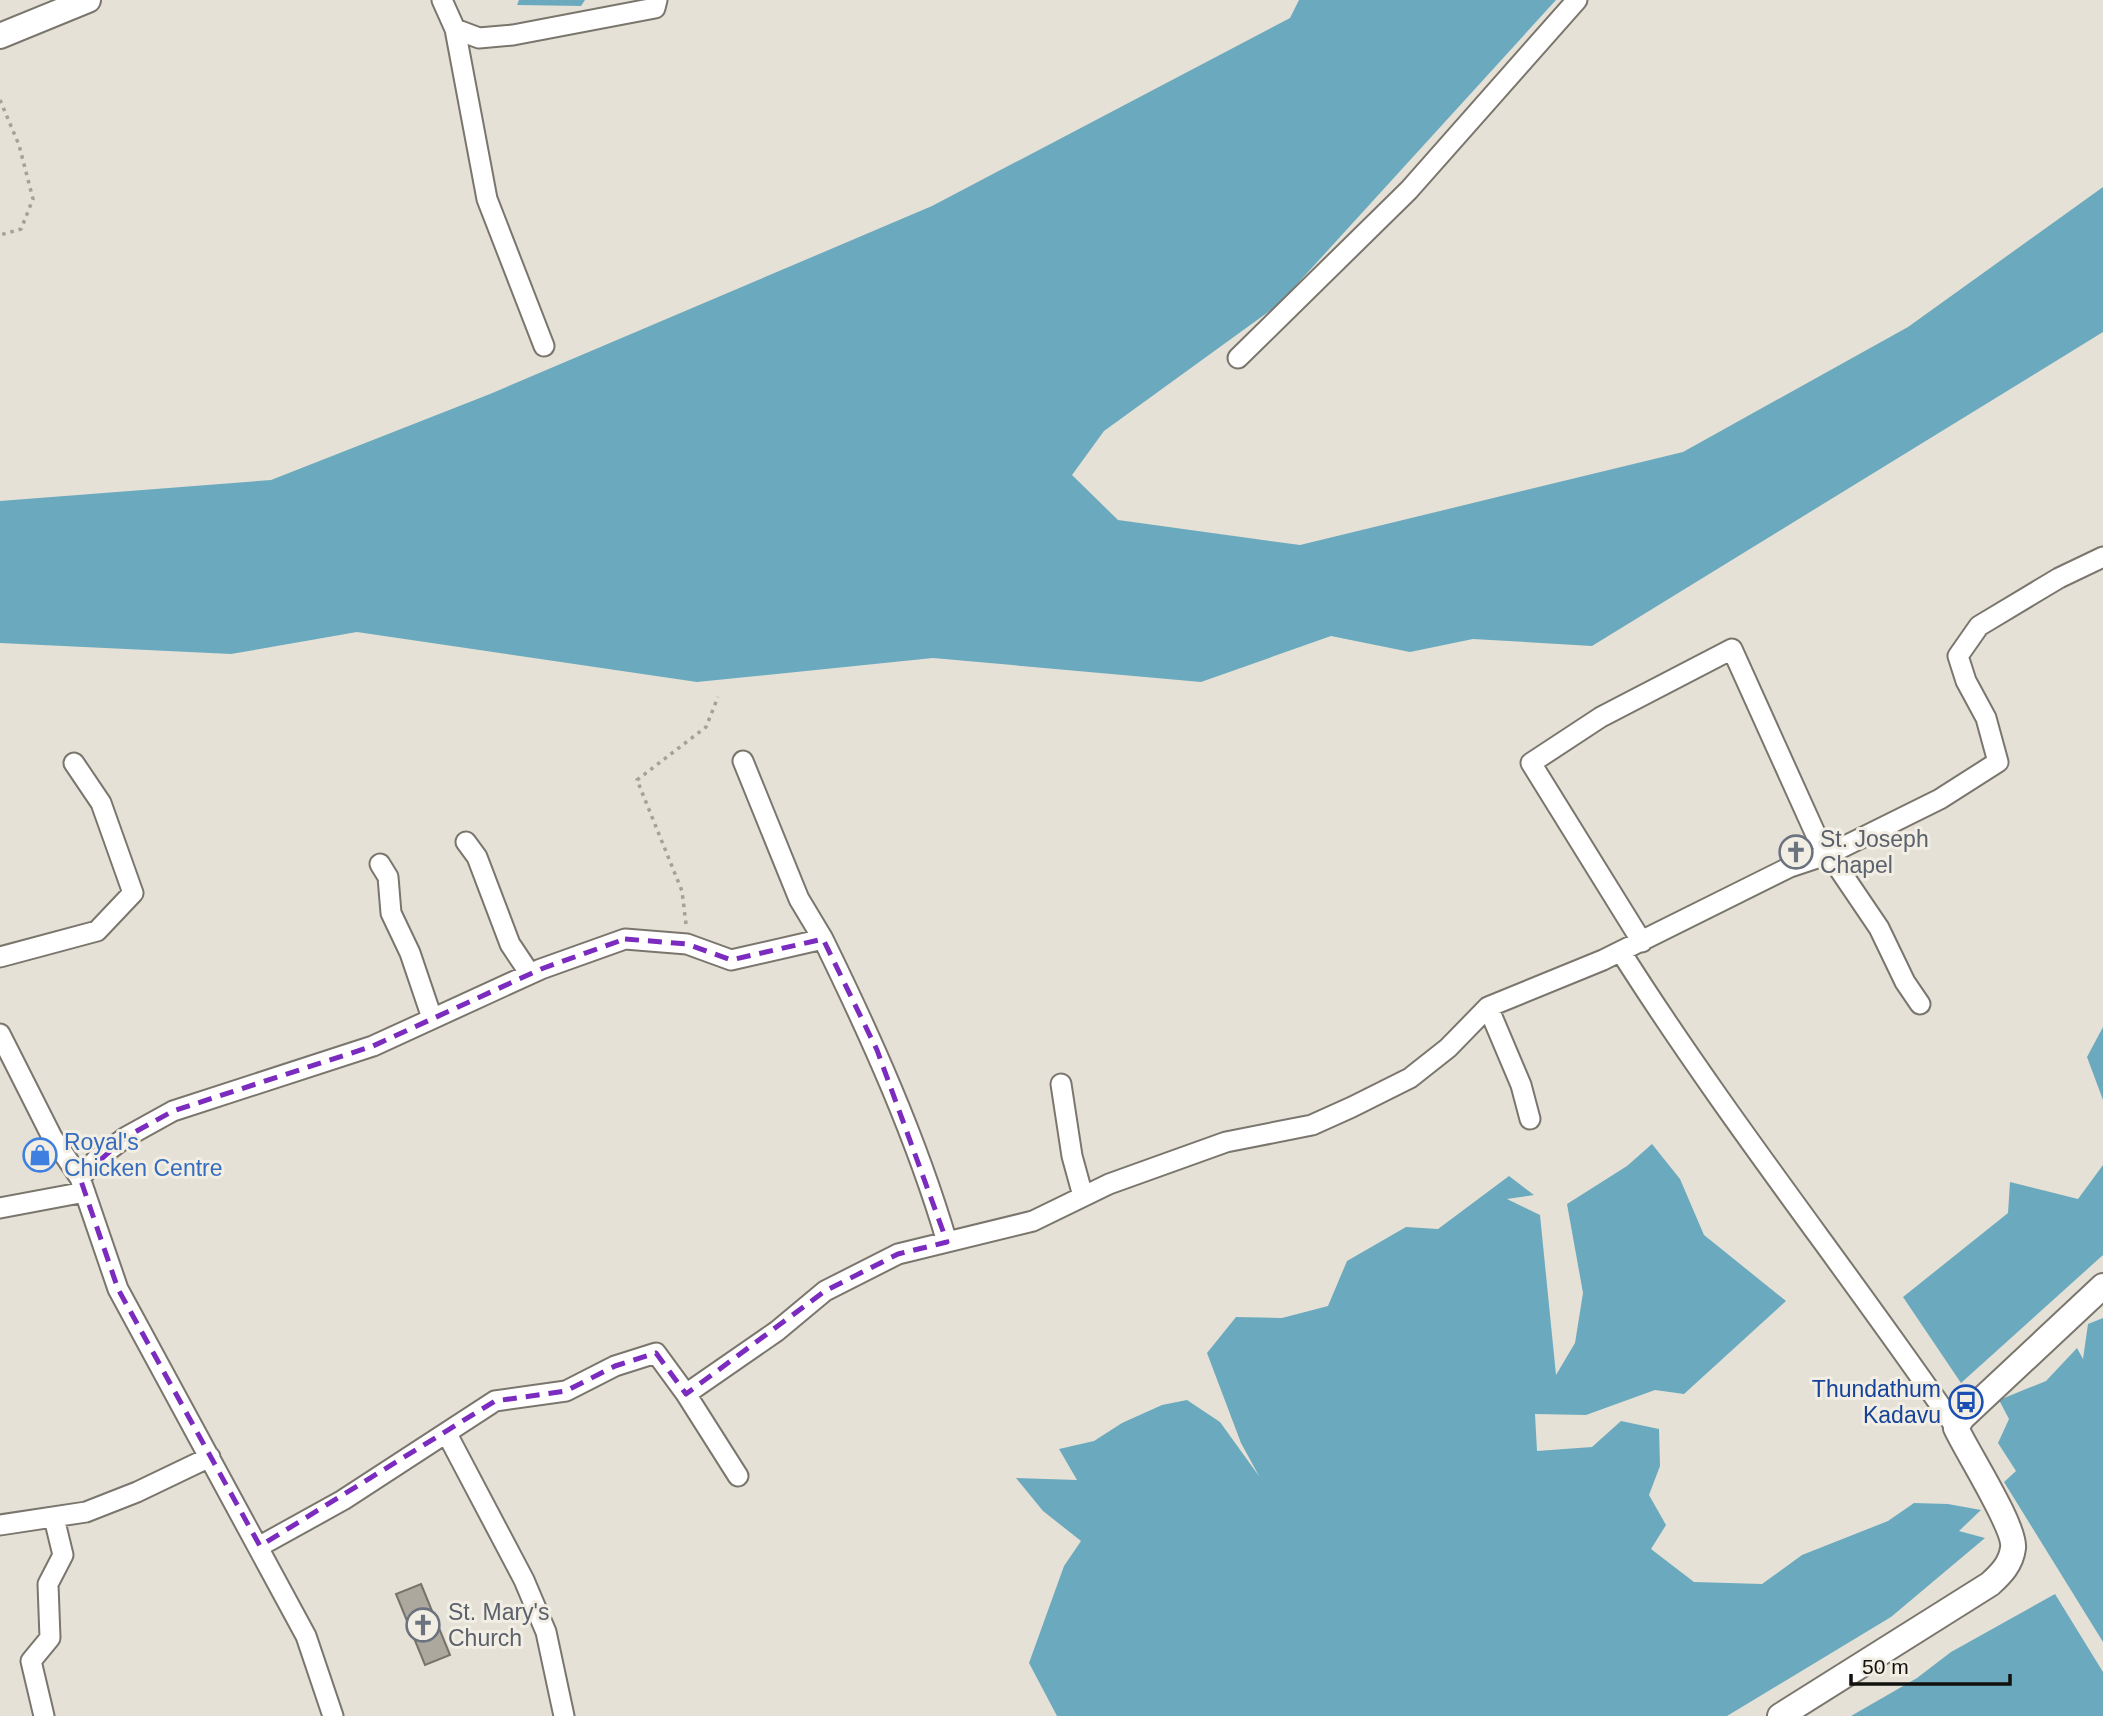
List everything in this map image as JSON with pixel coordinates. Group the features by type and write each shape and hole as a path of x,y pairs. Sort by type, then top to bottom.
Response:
{"street":[{"path":"0,36 88,0"},
{"path":"442,0 455,29 487,198 544,346"},
{"path":"455,29 479,38 513,35 655,8 657,0"},
{"path":"1238,358 1409,190 1577,0"},
{"path":"687,1394 778,1331 825,1291 898,1254 1033,1221 1108,1184 1226,1142 1312,1125 1410,1078 1448,1048 1488,1007 1621,952 1790,867 1829,854 1940,799 1998,762 1986,718 1965,681 1958,656 1979,626 2059,578 2103,557"},
{"path":"1642,942 1531,763 1601,717 1732,649 1816,835 1879,928 1905,982 1920,1004"},
{"path":"743,761 799,899 823,939 877,1050 932,1192 947,1242"},
{"path":"0,957 97,931 133,892 101,803 74,763"},
{"path":"466,842 477,857 510,944 530,974"},
{"path":"380,864 388,877 391,913 410,953 432,1018"},
{"path":"0,1208 83,1185 97,1159 126,1137 173,1111 373,1046 530,974 625,939 687,944 731,960 823,939"},
{"path":"1621,952 1746,1140 1894,1338 1956,1428 2004,1517 2014,1546 2006,1569 1990,1584 1780,1716"},
{"path":"1488,1007 1521,1085 1530,1119"},
{"path":"0,1034 52,1137 83,1185 118,1289 260,1546 306,1636 333,1716"},
{"path":"1061,1084 1072,1156 1083,1196"},
{"path":"1956,1428 1962,1419 2103,1286"},
{"path":"260,1546 343,1500 495,1401 566,1391 615,1366 656,1353 687,1394 738,1476"},
{"path":"447,1434 524,1580 547,1632 564,1716"},
{"path":"0,1525 54,1518 99,1507 210,1457"},
{"path":"44,1716 31,1661 50,1638 48,1584 63,1555 54,1518"}],"path":[{"path":"0,100 19,145 33,199 20,229 0,234"},
{"path":"687,944 682,891 637,780 705,726 718,697"}],"highlighted area":[{"path":"625,939 687,944 731,960 823,939 877,1050 947,1242 898,1254 825,1291 686,1394 656,1353 615,1366 566,1391 495,1401 260,1546 118,1289 80,1178 126,1137 173,1111 373,1046 541,969"}],"water":[{"path":"519,0 585,0 581,6 517,5"},
{"path":"1299,0 1556,0 1278,305 1104,431 1072,475 1118,520 1300,545 1683,452 1908,327 2103,187 2103,332 1592,646 1473,639 1410,652 1331,636 1201,682 933,658 697,682 357,632 231,654 0,643 0,501 271,480 490,394 932,206 1290,18"},
{"path":"2103,1027 2103,1100 2087,1057"},
{"path":"1652,1144 1680,1179 1704,1235 1786,1301 1684,1394 1655,1390 1586,1415 1535,1414 1537,1451 1592,1447 1621,1421 1659,1429 1660,1466 1649,1495 1666,1525 1651,1549 1694,1582 1762,1584 1802,1555 1888,1521 1914,1503 1948,1504 1981,1510 1959,1531 1985,1538 1891,1617 1727,1716 1057,1716 1029,1663 1064,1566 1081,1541 1043,1511 1016,1478 1077,1480 1059,1449 1094,1441 1122,1423 1162,1405 1187,1400 1220,1422 1259,1476 1241,1443 1207,1353 1236,1317 1282,1318 1328,1306 1347,1261 1406,1227 1438,1229 1509,1176 1534,1195 1507,1199 1540,1215 1556,1375 1575,1343 1583,1293 1567,1204 1627,1166"},
{"path":"2103,1165 2103,1255 1961,1383 1903,1297 2008,1213 2010,1182 2078,1199"},
{"path":"2103,1318 2103,1642 2004,1482 2016,1471 1998,1443 2009,1419 1999,1400 2046,1381 2077,1348 2083,1359 2088,1324"},
{"path":"2055,1594 2103,1672 2103,1716 1851,1716 1917,1678 1951,1652"}],"building":[{"name":"St. Mary's Church","path":"421,1584 450,1655 425,1665 396,1594"}],"place":[{"name":"St. Joseph Chapel","path":"1796,852"},
{"name":"Royal's Chicken Centre","path":"40,1155"},
{"name":"Thundathum Kadavu","path":"1966,1402"},
{"name":"St. Mary's Church","path":"423,1625"}]}
